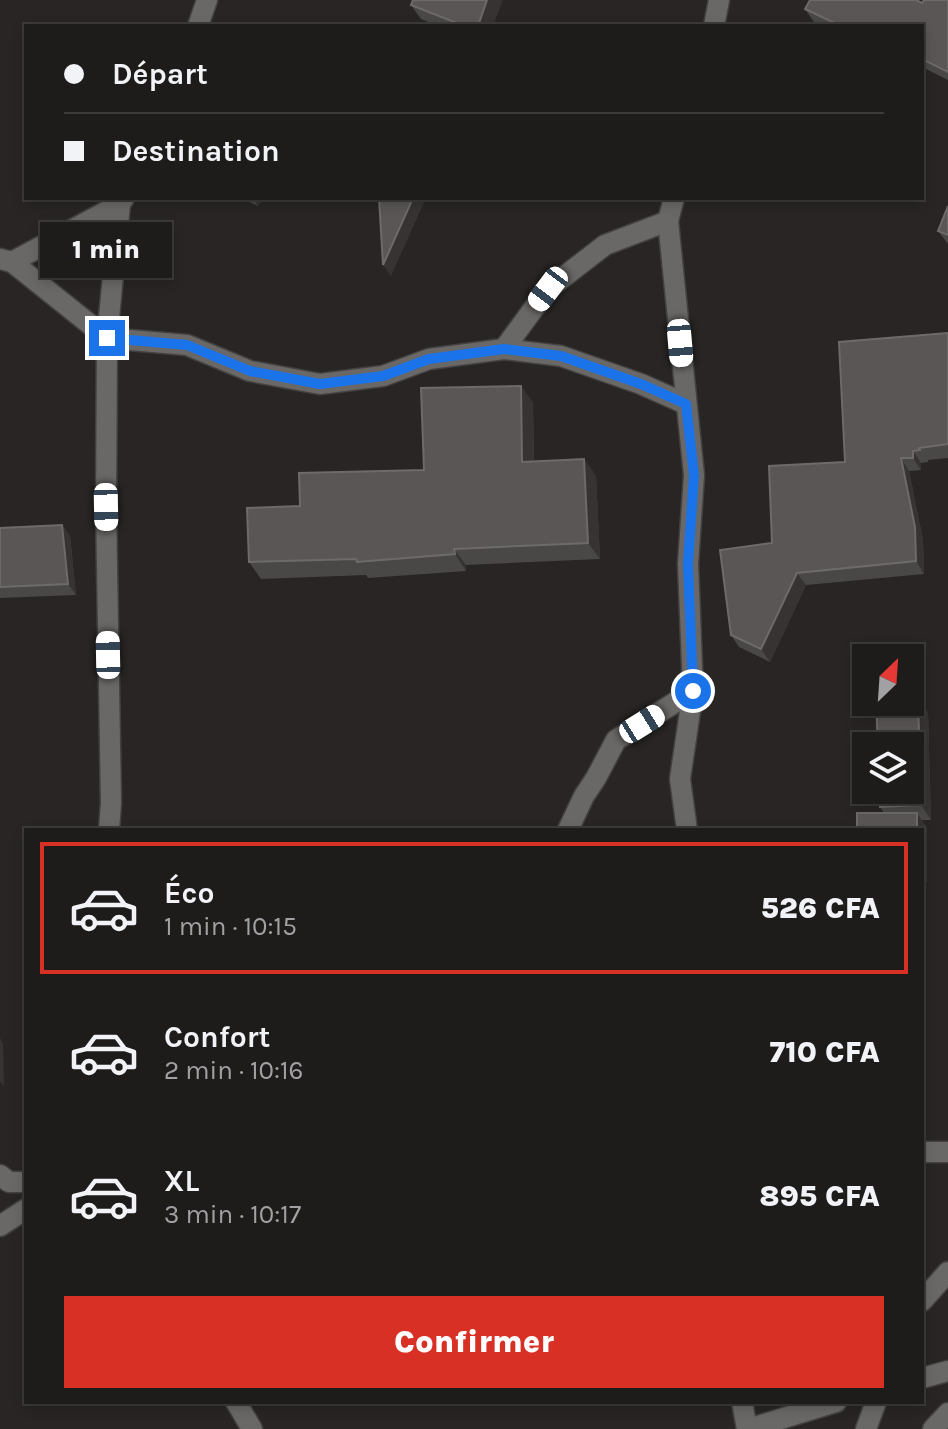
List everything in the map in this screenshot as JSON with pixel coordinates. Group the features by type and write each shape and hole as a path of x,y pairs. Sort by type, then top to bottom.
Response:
{"street":[{"path":"199,24 207,0"},
{"path":"714,24 719,0"},
{"path":"673,200 668,221 694,475 688,564 693,691 680,779 687,828"},
{"path":"122,201 6,260 107,338 187,345 250,371 320,384 383,376 429,359 504,349 561,356 641,384 686,404"},
{"path":"109,828 107,338 122,201"},
{"path":"504,349 548,289 605,245 668,221"},
{"path":"569,828 616,740 693,691"},
{"path":"924,1152 948,1152"},
{"path":"0,1226 24,1210"},
{"path":"924,1299 948,1272"},
{"path":"924,1377 948,1371"},
{"path":"237,1404 252,1429"},
{"path":"742,1404 748,1429 829,1404"},
{"path":"866,1429 875,1404"},
{"path":"933,1429 948,1413"}],"building":[{"path":"413,0 487,0 479,24 459,24 411,5"},
{"path":"810,0 916,0 922,3 924,0 948,0 948,72 924,60 924,24 837,24 805,9"},
{"path":"379,200 412,200 383,265"},
{"path":"948,206 948,235 938,231"},
{"path":"948,333 948,444 919,448 913,451 913,458 901,458 915,527 916,561 797,573 761,649 731,635 720,550 772,543 769,466 845,462 839,342"},
{"path":"521,386 522,462 584,459 588,543 454,549 455,554 357,562 356,559 249,562 247,508 300,506 299,473 424,470 421,388"},
{"path":"62,525 68,584 0,587 0,528"},
{"path":"877,716 919,716 919,732 877,732"},
{"path":"880,804 921,804 921,805 880,807"},
{"path":"857,813 917,813 917,828 857,828"}],"route":[{"path":"107,338 187,345 250,371 320,384 383,376 429,359 504,349 561,356 641,384 686,404 694,475 688,564 693,691"}]}
